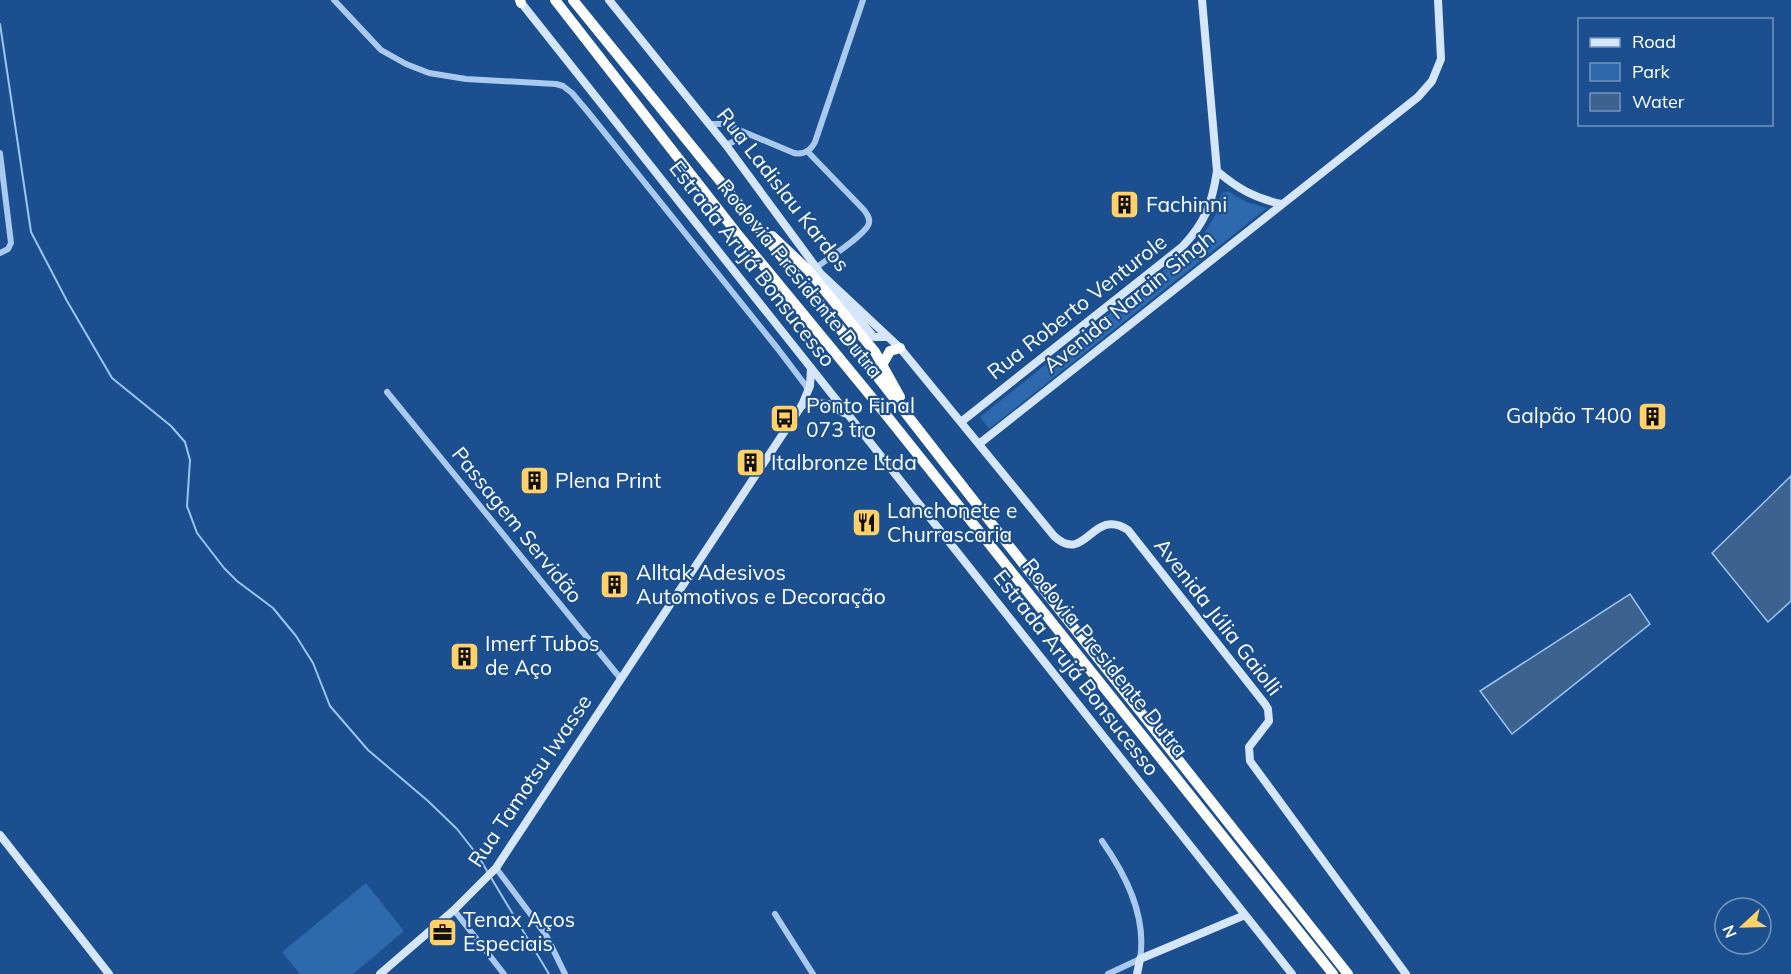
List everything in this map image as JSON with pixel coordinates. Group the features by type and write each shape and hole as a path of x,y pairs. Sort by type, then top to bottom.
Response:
{"highway":[{"name":"Rodovia Presidente Dutra","path":"555,0 739,236 883,411 1333,974"},
{"name":"Rodovia Presidente Dutra","path":"573,0 916,425 1348,974"},
{"path":"747,214 795,257 875,352 898,395 910,410 916,425"},
{"path":"795,257 819,270"},
{"path":"882,365 890,351 900,348"}],"street":[{"path":"334,0 381,50 406,64 446,76 563,86 588,112 778,349 808,392"},
{"name":"Rua Ladislau Kardos","path":"609,0 726,145 838,296 874,337 888,337 900,348"},
{"path":"709,124 725,124 794,153 807,152 815,142 863,0"},
{"name":"Rua Roberto Venturole","path":"961,422 1182,247 1205,218 1213,199 1217,171 1202,0"},
{"name":"Avenida Narain Singh","path":"980,444 1418,97 1432,81 1441,59 1438,0"},
{"name":"Estrada Arujá Bonsucesso","path":"520,1 1292,974"},
{"path":"726,145 748,135"},
{"path":"807,152 864,210 869,220 863,232 819,270"},
{"path":"0,153 11,243 3,252"},
{"path":"1217,171 1247,194 1281,204"},
{"path":"900,348 961,422"},
{"name":"Rua Tamotsu Iwasse","path":"380,974 390,971 495,868 802,405 810,386 811,368"},
{"name":"Passagem Servidão","path":"387,392 621,679"},
{"path":"802,405 828,404 846,413"},
{"name":"Avenida Júlia Gaiolli","path":"961,422 1059,540 1065,543 1076,543 1087,538 1100,527 1113,522 1128,530 1265,704 1269,721 1249,747 1250,761 1407,974"},
{"path":"0,835 109,974"},
{"path":"1102,841 1121,869 1130,888 1140,928 1140,959 1137,974"},
{"path":"495,868 546,935 565,974"},
{"path":"454,910 504,974"},
{"path":"775,914 813,974"},
{"path":"1108,974 1245,915"}],"green space":[{"path":"1228,191 1246,202 1267,208 989,429 980,417 1199,242 1216,214 1221,194"},
{"path":"366,883 404,931 353,974 300,974 282,952"}],"water":[{"path":"1791,476 1791,601 1768,622 1712,553"},
{"path":"1630,594 1650,624 1512,734 1480,691"}],"waterway":[{"path":"0,24 31,232 67,301 112,378 171,426 185,442 190,460 187,506 197,533 224,568 237,581 273,608 296,636 313,663 330,706 368,750 457,829 487,871"},
{"path":"490,876 549,974"}],"place":[{"name":"Fachinni","path":"1125,205"},
{"name":"Galpão T400","path":"1653,416"},
{"name":"Ponto Final 073 tro","path":"785,418"},
{"name":"Italbronze Ltda","path":"750,463"},
{"name":"Plena Print","path":"534,481"},
{"name":"Lanchonete e Churrascaria","path":"866,523"},
{"name":"Alltak Adesivos Automotivos e Decoração","path":"615,585"},
{"name":"Imerf Tubos de Aço","path":"464,656"},
{"name":"Tenax Aços Especiais","path":"442,932"}]}
